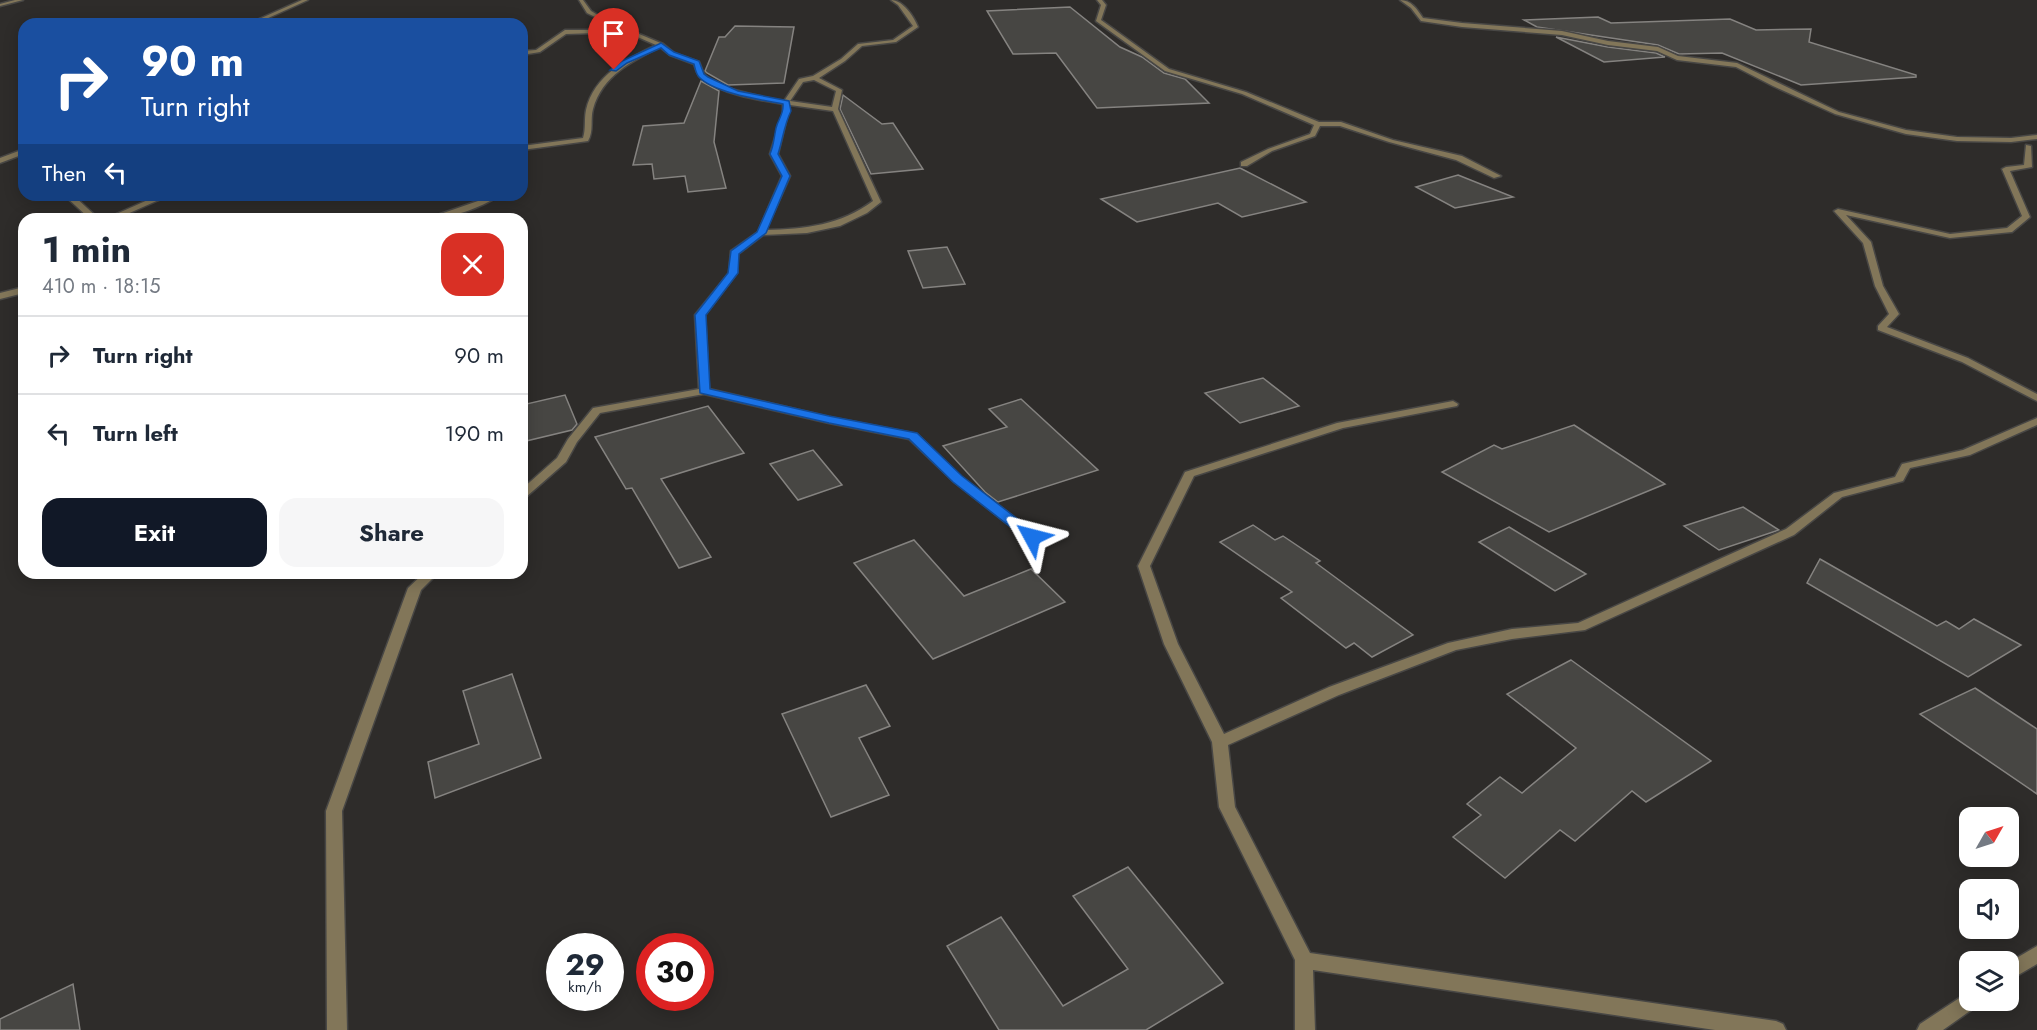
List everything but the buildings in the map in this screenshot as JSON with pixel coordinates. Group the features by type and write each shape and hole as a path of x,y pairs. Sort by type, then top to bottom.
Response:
{"street":[{"path":"0,5 21,0"},
{"path":"265,18 306,0"},
{"path":"581,0 589,12 627,32 661,45 672,54 697,63 701,75 705,78 736,92 835,110"},
{"path":"704,391 700,315 733,273 734,253 761,233 786,176 774,154 780,126 788,111 786,102 801,80 815,78 834,67 860,45 894,41 916,26 900,4 893,0"},
{"path":"1099,0 1104,5 1098,20 1167,70 1244,93 1318,124 1341,124 1391,141 1459,158 1497,176"},
{"path":"1402,0 1413,7 1421,19 1462,25 1562,33 1608,43 1658,49 1677,58 1737,65 1837,113 1906,132 1957,139 2011,140 2037,137"},
{"path":"528,52 538,51 566,32 627,32"},
{"path":"528,147 586,140 589,134 590,110 601,85 624,62 661,45"},
{"path":"761,233 806,232 861,215 877,202 835,110 839,90 815,78"},
{"path":"1244,164 1270,150 1313,135 1318,124"},
{"path":"2011,140 2033,148 2028,166 2006,169 2026,217 2008,230 1950,236 1838,211 1867,242 1879,286 1894,314 1881,328 1965,360 2037,398"},
{"path":"0,160 18,153"},
{"path":"75,201 88,213"},
{"path":"123,213 152,201"},
{"path":"449,213 484,201"},
{"path":"0,296 18,292"},
{"path":"528,490 562,460 572,441 597,410 704,391 829,420 913,436 957,479 1032,537"},
{"path":"1305,1030 1304,960 1227,807 1220,742 1171,644 1144,566 1189,474 1341,425 1453,404"},
{"path":"1220,742 1334,691 1453,646 1512,634 1580,627 1790,532 1838,495 1899,479 1906,466 1966,453 2037,421"},
{"path":"337,1030 334,811 415,588 425,579"},
{"path":"2019,966 2037,954"},
{"path":"1304,960 1776,1030"},
{"path":"1927,1030 1959,1008"}],"route":[{"path":"614,70 624,62 661,45 672,54 697,63 701,75 705,78 736,92 761,99 786,102 788,111 780,126 774,154 786,176 761,233 734,253 733,273 700,315 704,391 829,420 913,436 957,479 1032,537"}]}
